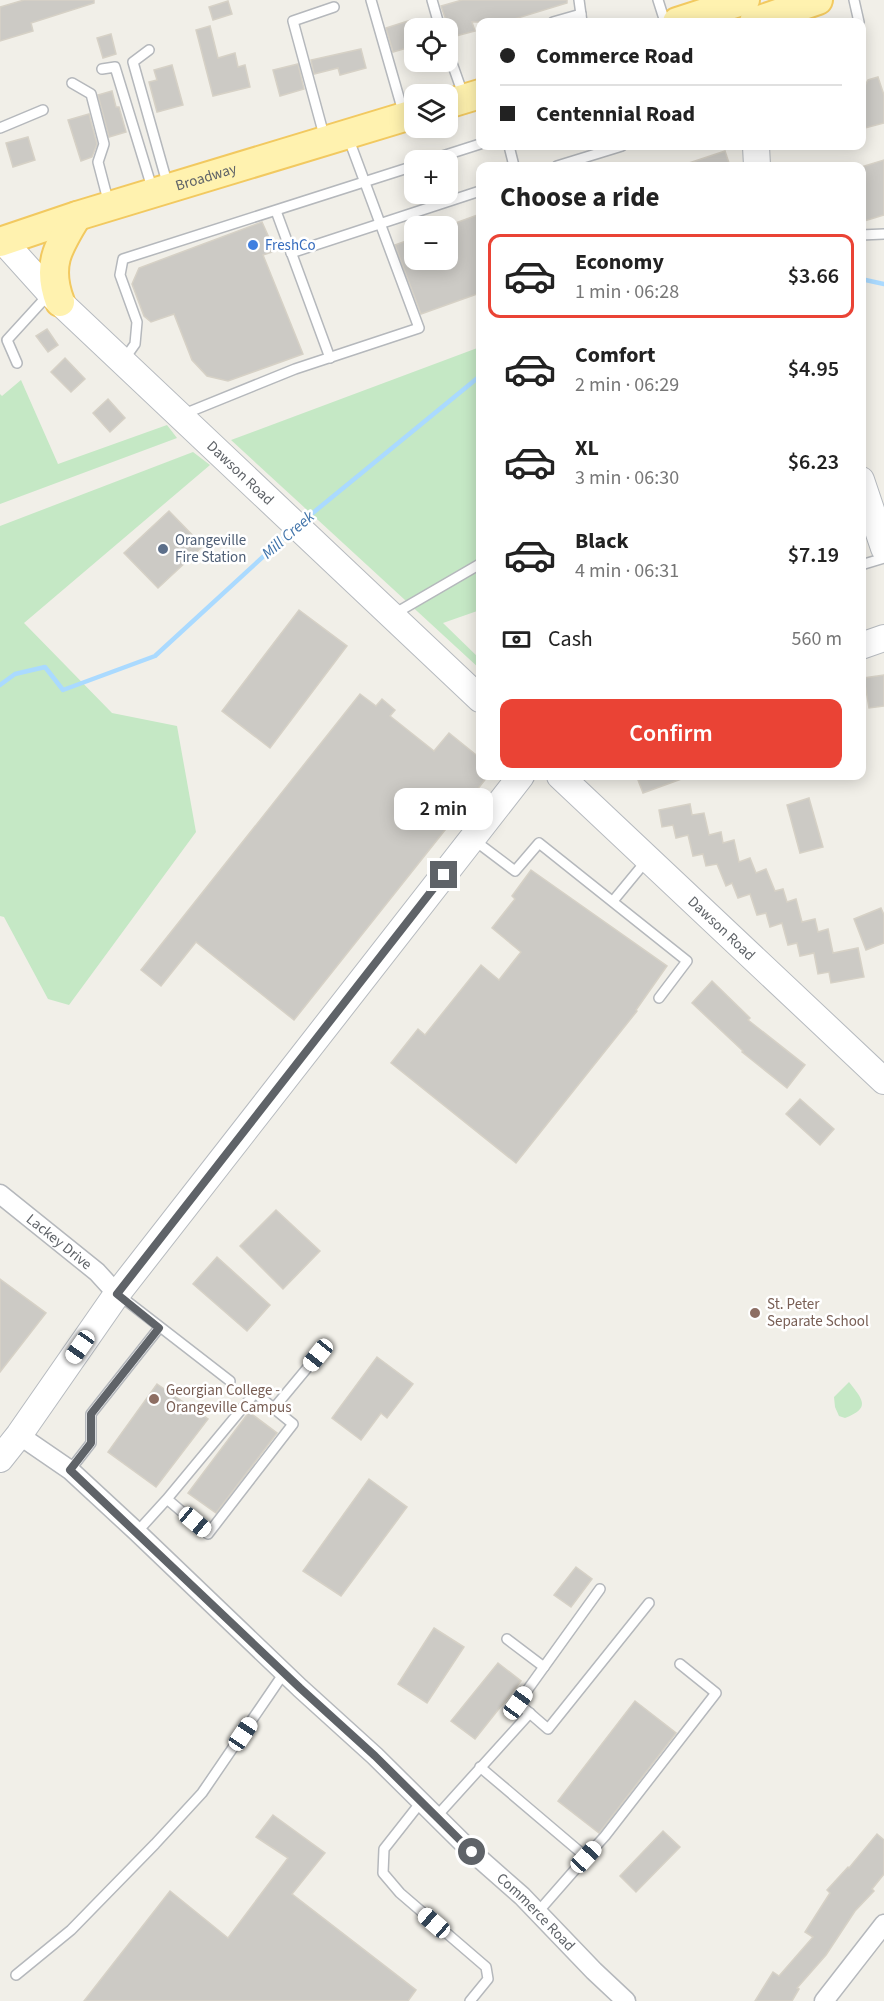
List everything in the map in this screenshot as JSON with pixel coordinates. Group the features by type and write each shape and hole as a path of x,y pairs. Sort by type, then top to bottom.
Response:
{"main road":[{"path":"679,18 745,0"},
{"path":"766,18 818,0"},
{"name":"Broadway","path":"1,238 404,118"},
{"path":"55,297 54,261 62,241 77,216"}],"street":[{"path":"755,18 757,0"},
{"name":"Dawson Road","path":"1,238 55,297 476,695"},
{"path":"866,495 884,548"},
{"path":"866,644 884,638"},
{"path":"0,1459 19,1436 117,1294 518,780"},
{"name":"Dawson Road","path":"564,780 884,1081"},
{"name":"Lackey Drive","path":"0,1194 97,1272 117,1294"},
{"name":"Commerce Road","path":"19,1436 70,1470 137,1532 284,1673 375,1756 472,1852 522,1896 626,2001"},
{"path":"824,2001 882,1931"}],"lane":[{"path":"371,0 404,101"},
{"path":"432,0 437,18"},
{"path":"579,0 581,18"},
{"path":"658,0 679,18"},
{"path":"854,0 858,18"},
{"path":"179,416 296,369 419,328 364,182 336,138 293,21 334,7"},
{"path":"149,50 133,62 161,191"},
{"path":"102,69 115,67 161,191"},
{"path":"455,72 464,99"},
{"path":"72,83 91,94 104,144 98,162 110,207"},
{"path":"0,128 43,110"},
{"path":"458,151 476,145"},
{"path":"570,162 609,150"},
{"path":"123,362 135,344 137,322 120,274 123,259 404,169"},
{"path":"291,253 476,192"},
{"path":"276,210 330,358"},
{"path":"866,235 884,234"},
{"path":"17,363 7,340 55,297"},
{"path":"866,563 884,558"},
{"path":"392,615 476,566"},
{"path":"472,838 515,871 539,843 687,962 659,998"},
{"path":"613,901 648,858"},
{"path":"117,1294 230,1381"},
{"path":"70,1470 91,1443 91,1414 159,1328"},
{"path":"274,1408 318,1355"},
{"path":"137,1532 255,1393 293,1424 208,1534 167,1499"},
{"path":"600,1589 518,1703 548,1729 649,1604"},
{"path":"507,1639 544,1667"},
{"path":"537,1913 605,1836 716,1693 680,1664"},
{"path":"16,1975 71,1930 202,1792 284,1673"},
{"path":"436,1817 530,1713"},
{"path":"480,1767 586,1857"},
{"path":"421,1802 384,1849 383,1873 400,1893 486,1967 488,1979 470,2001"}],"green space":[{"path":"476,348 476,611 443,623 476,655 476,665 231,440"},
{"path":"21,380 58,464 167,425 177,438 0,504 0,394 2,396"},
{"path":"193,452 210,465 24,623 112,713 177,726 196,832 69,1005 48,999 4,917 0,916 0,526"},
{"path":"849,1382 862,1403 859,1411 845,1418 839,1416 834,1397"}],"building":[{"path":"24,0 94,0 94,3 31,23 33,31 0,41 0,7"},
{"path":"462,0 567,0 567,3 518,18 476,18 476,22 472,22 475,31 458,35 458,18 445,18 441,6"},
{"path":"228,1 232,14 213,20 209,7"},
{"path":"404,22 404,49 393,52 386,28"},
{"path":"210,26 218,58 235,53 238,67 245,65 250,87 213,96 196,30"},
{"path":"111,34 116,54 103,58 97,38"},
{"path":"361,49 366,68 340,75 338,68 314,74 311,60"},
{"path":"298,64 304,89 280,96 273,70"},
{"path":"172,65 183,105 157,112 149,82 157,80 154,70"},
{"path":"878,77 884,95 884,123 866,128 866,84 868,80"},
{"path":"112,91 126,132 109,137 98,95"},
{"path":"89,114 97,144 92,157 81,161 68,120"},
{"path":"28,137 35,160 13,167 6,143"},
{"path":"725,151 729,162 692,162"},
{"path":"884,160 884,215 866,220 866,165"},
{"path":"476,215 476,294 421,314 404,270 458,270 458,222"},
{"path":"262,222 275,251 263,255 303,354 228,381 207,376 192,360 174,314 151,322 144,316 132,284 139,268"},
{"path":"404,242 404,269 395,245"},
{"path":"47,329 58,345 48,352 36,336"},
{"path":"65,358 85,379 71,392 51,372"},
{"path":"108,399 125,418 110,432 93,413"},
{"name":"Orangeville Fire Station","path":"169,511 203,546 158,588 124,553"},
{"path":"299,610 347,646 270,748 222,711"},
{"path":"884,675 884,706 869,708 866,678"},
{"path":"360,694 376,706 382,699 395,710 390,716 434,751 449,733 476,755 476,780 485,780 294,1020 196,942 161,986 141,970"},
{"path":"638,780 679,780 643,793"},
{"path":"809,798 823,847 800,853 787,805"},
{"path":"690,804 692,815 704,813 709,835 721,832 723,843 734,840 739,862 750,858 756,873 766,869 775,891 783,889 787,902 796,899 802,922 815,919 818,932 828,929 833,953 858,948 864,977 831,983 829,972 818,974 814,953 800,956 797,943 788,945 782,923 770,927 766,913 757,915 750,894 738,898 732,883 726,886 717,864 706,866 703,854 693,856 688,835 676,838 673,825 662,827 659,810"},
{"path":"531,870 667,966 637,1011 516,1163 391,1063 418,1029 425,1035 481,965 499,980 521,952 492,928 515,899 512,896"},
{"path":"881,908 884,915 884,943 866,950 854,919"},
{"path":"712,981 750,1018 748,1020 805,1065 787,1088 742,1052 692,1003"},
{"path":"800,1099 834,1129 820,1145 786,1114"},
{"path":"276,1210 320,1251 283,1289 240,1246"},
{"path":"217,1257 270,1305 247,1331 193,1284"},
{"path":"0,1279 46,1313 0,1372"},
{"path":"377,1357 413,1384 387,1418 381,1413 361,1440 332,1418"},
{"path":"157,1384 208,1419 156,1487 108,1452"},
{"path":"249,1412 277,1433 216,1513 188,1493"},
{"path":"369,1479 407,1507 341,1596 303,1571"},
{"path":"576,1567 592,1579 571,1607 554,1595"},
{"path":"434,1628 464,1647 427,1703 398,1684"},
{"path":"498,1663 521,1681 475,1739 451,1721"},
{"path":"635,1701 676,1733 599,1833 558,1801"},
{"path":"273,1815 325,1853 292,1894 416,1990 408,2001 84,2001 170,1891 228,1938 288,1858 256,1837"},
{"path":"663,1831 680,1847 636,1892 620,1876"},
{"path":"877,1834 884,1840 884,1874 872,1889 874,1891 855,1911 826,1955 797,1988 799,1989 792,2001 755,2001 773,1972 779,1976 813,1937 805,1932 830,1893 827,1890"}],"waterway":[{"name":"Mill Creek","path":"866,280 884,284"},
{"name":"Mill Creek","path":"303,521 476,379"},
{"name":"Mill Creek","path":"0,685 15,674 45,667 63,690 155,656 290,532"}],"place":[{"name":"FreshCo","path":"253,245"},
{"name":"Orangeville Fire Station","path":"163,549"},
{"name":"St. Peter Separate School","path":"755,1313"},
{"name":"Georgian College - Orangeville Campus","path":"154,1399"}],"route":[{"path":"444,875 117,1294 159,1328 91,1414 91,1443 70,1470 375,1756 472,1852"}]}
